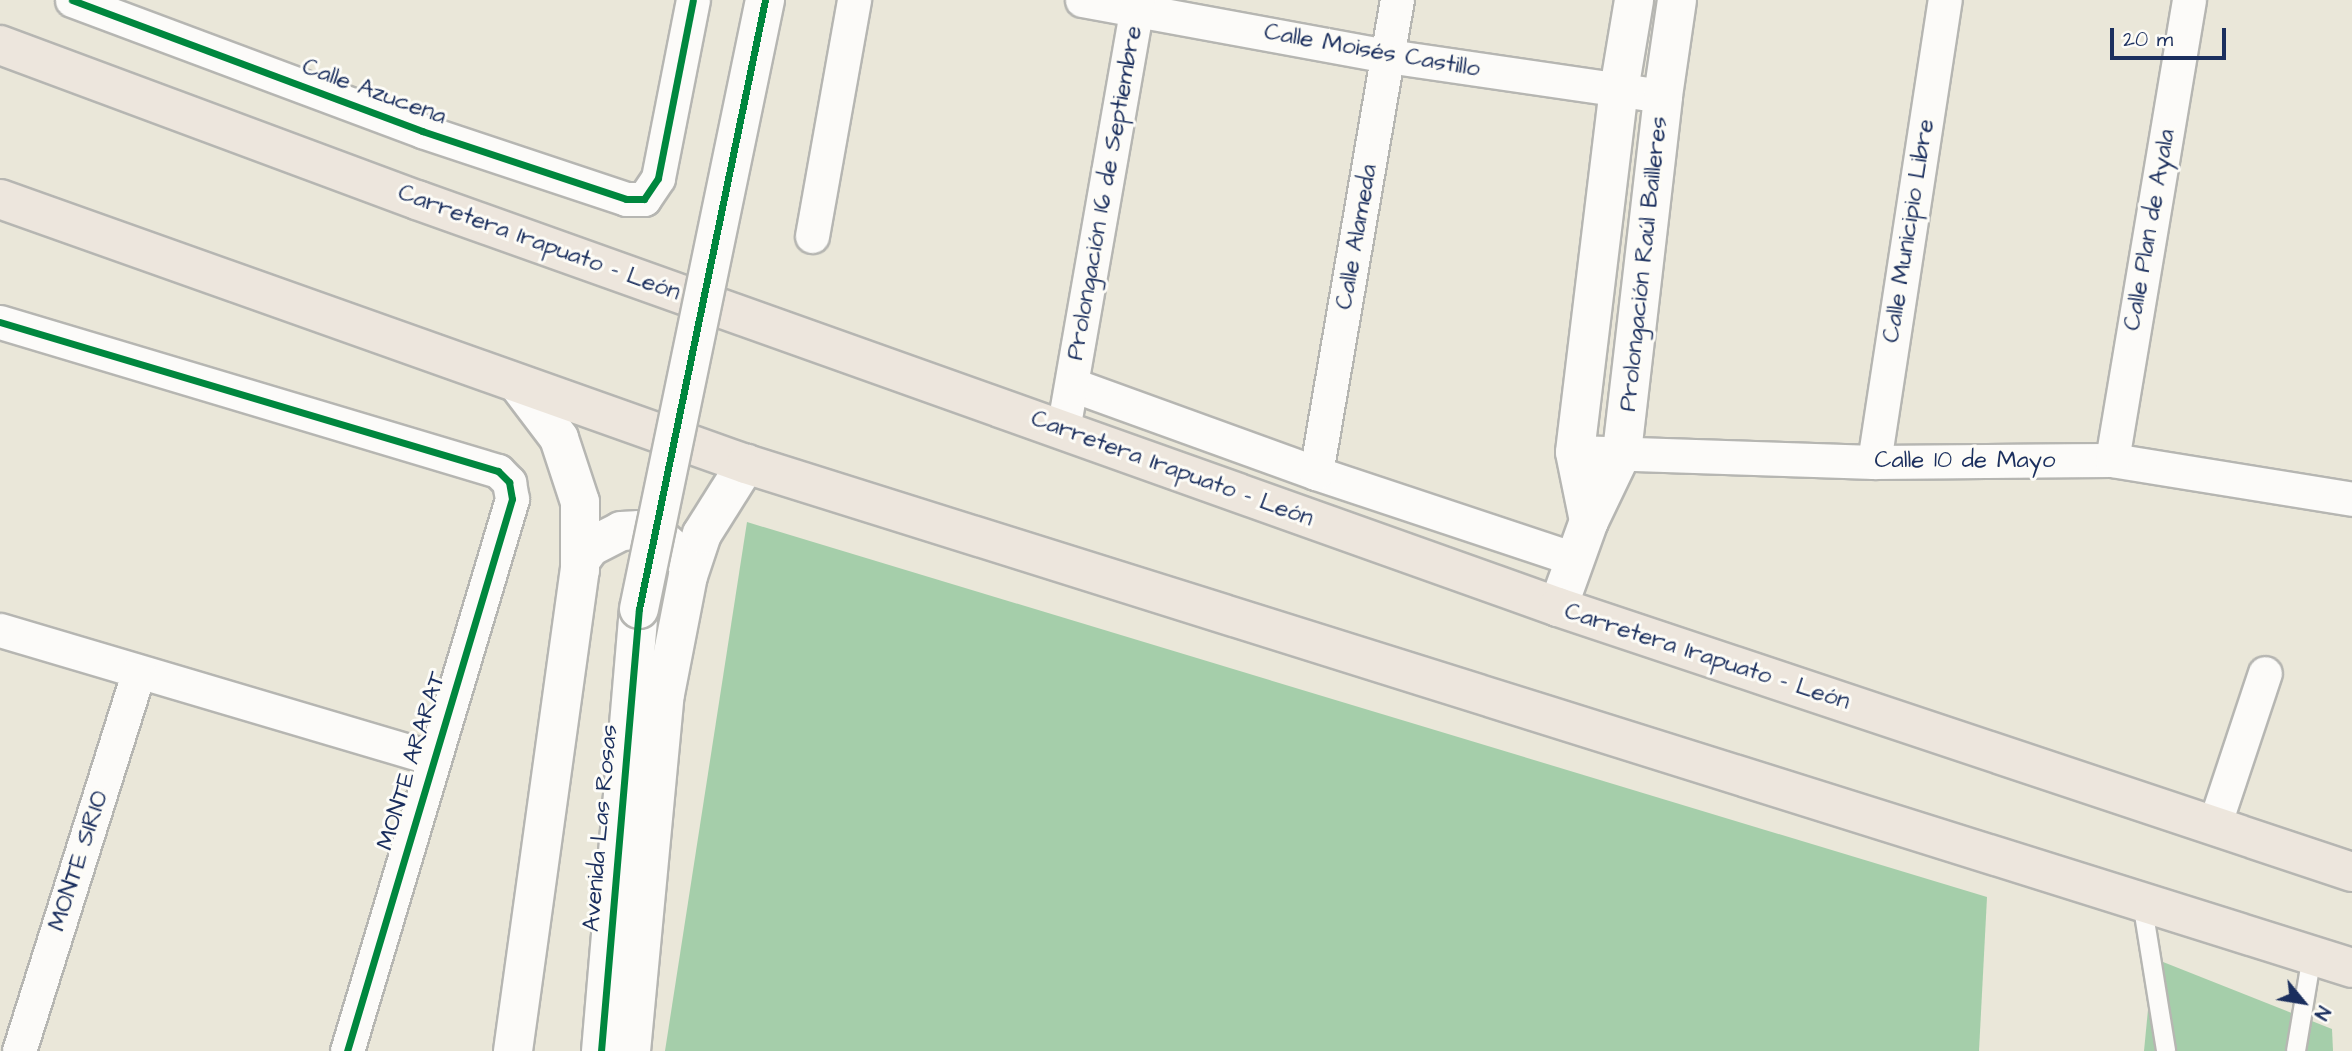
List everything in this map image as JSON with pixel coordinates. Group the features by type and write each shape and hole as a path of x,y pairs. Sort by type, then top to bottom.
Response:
{"highway":[{"path":"0,28 417,200"},
{"name":"Carretera Irapuato - León","path":"0,45 417,200 1558,607 2352,872"},
{"path":"0,199 746,464 2352,968"}],"street":[{"name":"Calle Azucena","path":"72,0 422,131 626,199 645,198 659,178 694,0"},
{"name":"Avenida Las Rosas","path":"601,1051 639,609 765,0"},
{"path":"812,236 854,0"},
{"name":"Calle Moisés Castillo","path":"1082,0 1137,5 1388,56 1663,96"},
{"name":"Calle Alameda","path":"1316,473 1397,0"},
{"name":"Prolongación Raúl Bailleres","path":"1589,521 1575,452 1619,90 1634,0"},
{"name":"Prolongación Raúl Bailleres","path":"1558,607 1589,521 1622,452 1663,96 1677,0"},
{"name":"Calle Municipio Libre","path":"1874,461 1945,0"},
{"name":"Calle Plan de Ayala","path":"2112,460 2189,0"},
{"name":"Prolongación 16 de Septiembre","path":"1063,430 1073,386 1137,5"},
{"name":"MONTE ARARAT","path":"0,322 498,471 509,482 512,499 432,758 347,1051"},
{"path":"513,1051 580,561 580,502 559,438 518,384"},
{"path":"1073,386 1316,473 1574,559"},
{"name":"Calle 10 de Mayo","path":"1575,452 1874,461 2112,460 2352,499"},
{"path":"631,1051 665,694 688,576 702,534 746,464"},
{"path":"580,561 590,547 605,536 621,531 639,530 657,535 671,545 682,559 688,576"},
{"path":"0,630 432,758"},
{"name":"MONTE SIRIO","path":"19,1051 139,671"},
{"path":"2214,826 2265,673"}],"lane":[{"path":"2142,902 2166,1051"},
{"path":"2295,1051 2312,956"}],"green space":[{"path":"747,522 1987,897 1979,1051 665,1051"},
{"path":"2153,958 2332,1029 2333,1051 2144,1051"}],"cycle path":[{"path":"72,0 422,131 626,199 644,199 658,178 693,0"},
{"path":"601,1051 639,609 765,0"},
{"path":"0,322 498,471 509,482 512,499 347,1051"}]}
